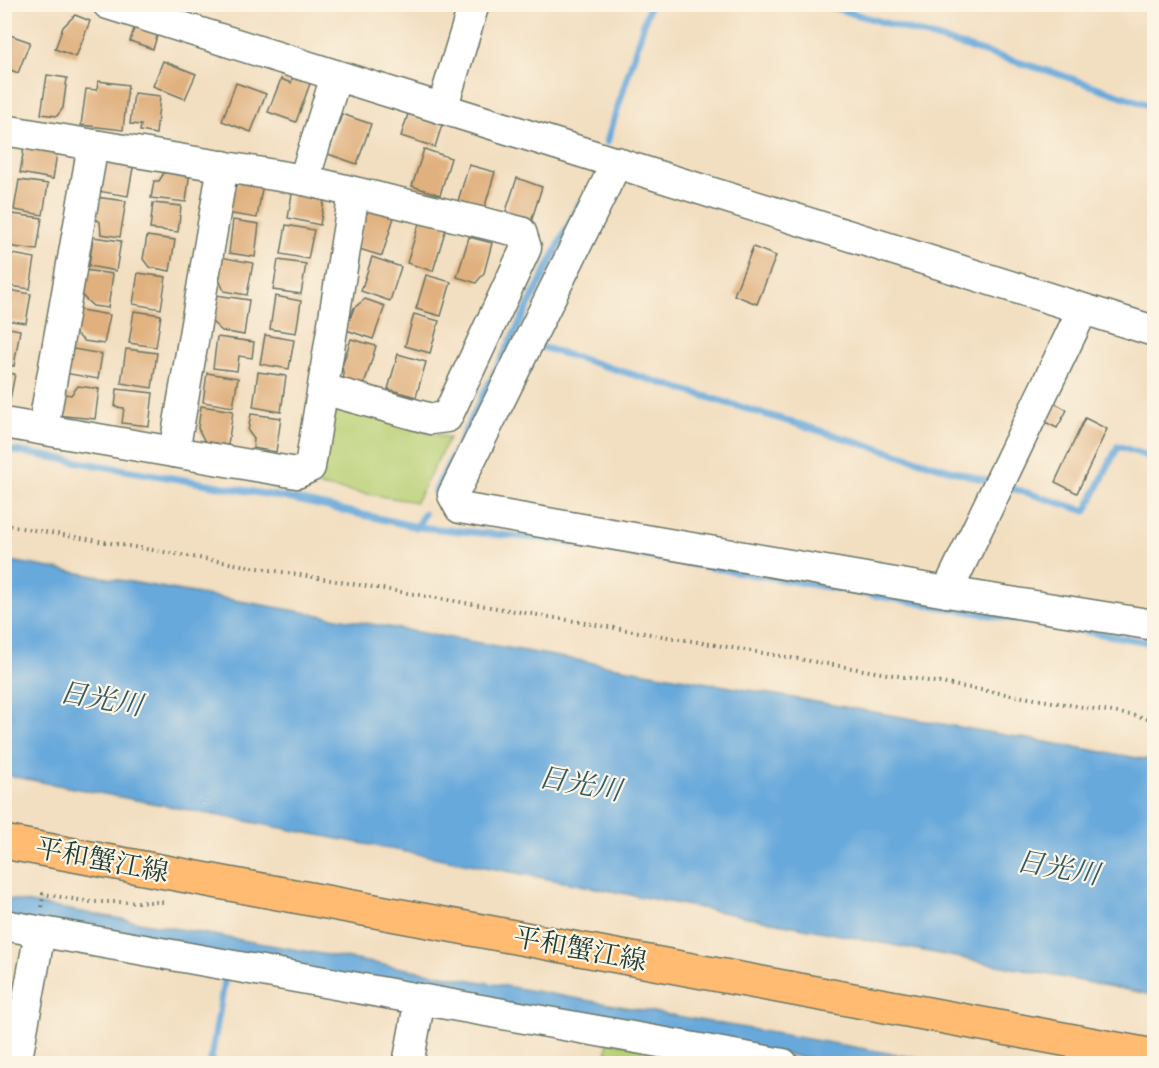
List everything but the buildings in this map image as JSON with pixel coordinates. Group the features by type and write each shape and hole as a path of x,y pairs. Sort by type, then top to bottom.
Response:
{"main road":[{"name":"平和蟹江線","path":"4,842 1155,1056"}],"street":[{"path":"108,4 1155,331"},
{"path":"442,109 474,4"},
{"path":"304,180 336,76"},
{"path":"4,130 304,180 521,232 526,248 447,417 431,419 323,389"},
{"path":"43,429 93,145"},
{"path":"617,162 453,495 460,508 1155,626"},
{"path":"174,452 223,166"},
{"path":"4,423 297,472 310,467 354,193"},
{"path":"947,592 1083,309"},
{"path":"4,925 783,1064"},
{"path":"16,1064 40,932"},
{"path":"408,1064 420,999"}],"path":[{"path":"4,525 1155,719"},
{"path":"43,894 91,902 173,902"}],"green space":[{"path":"337,406 449,438 416,502 318,486 328,413"},
{"path":"608,1041 730,1064 605,1064"}],"water":[{"name":"日光川","path":"5,560 1154,761 1154,995 5,775"},
{"path":"4,898 946,1063 835,1063 5,916"}],"waterway":[{"path":"607,142 650,4"},
{"path":"821,4 1058,74 1154,107"},
{"path":"435,492 580,203"},
{"path":"538,346 987,481"},
{"path":"1008,487 1086,511 1118,446 1154,458"},
{"path":"4,449 288,498 417,527 546,539 1154,643"},
{"path":"417,527 424,514"},
{"path":"210,1064 225,978"}]}
